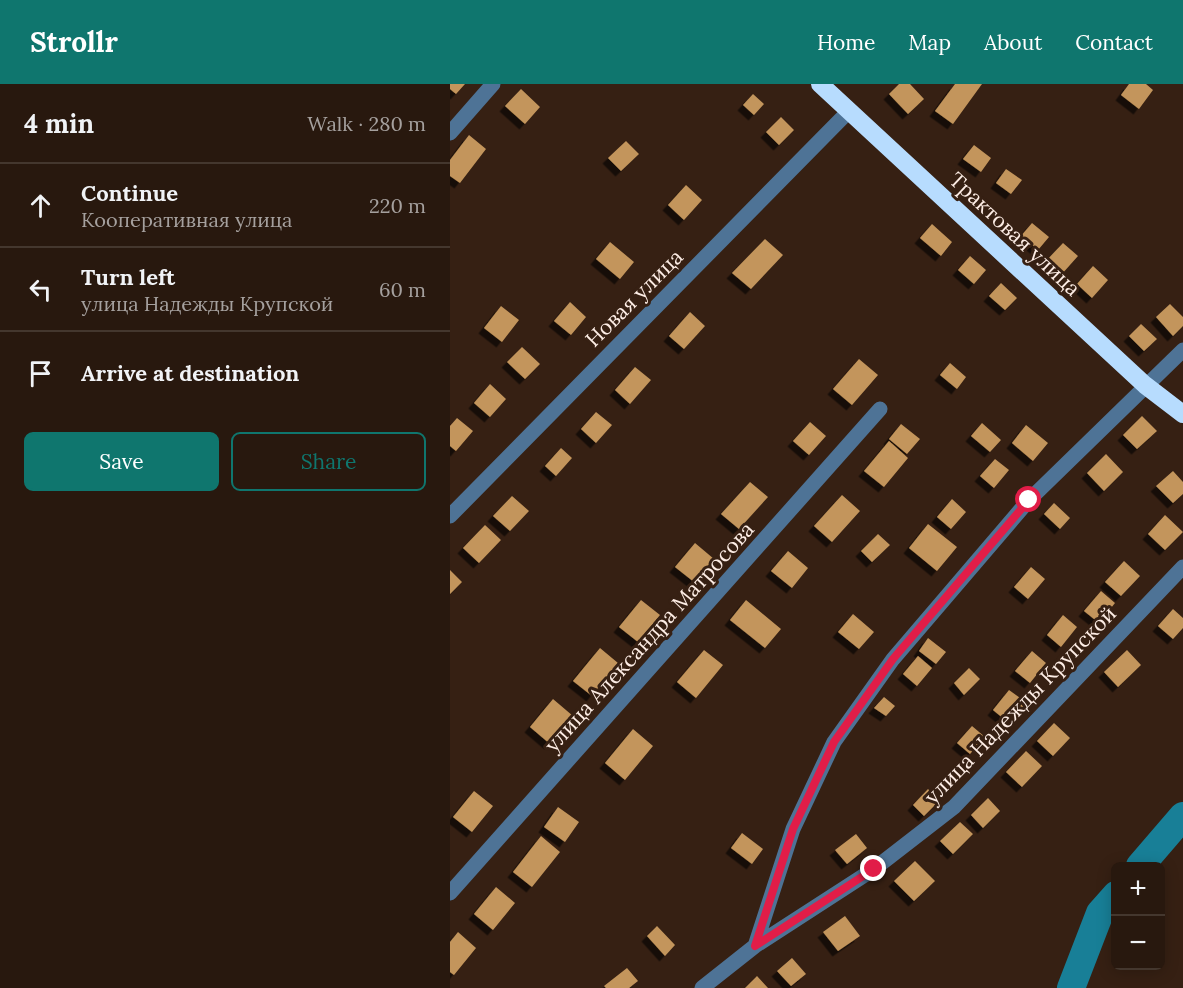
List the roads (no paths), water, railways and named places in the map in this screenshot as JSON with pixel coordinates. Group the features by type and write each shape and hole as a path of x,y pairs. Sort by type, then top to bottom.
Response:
{"highway":[{"name":"Трактовая улица","path":"820,84 1146,385 1183,414"}],"street":[{"path":"450,133 493,84"},
{"name":"Новая улица","path":"450,516 849,111"},
{"path":"755,946 793,829 834,742 893,659 1029,500 1183,350"},
{"name":"улица Александра Матросова","path":"450,892 880,409"},
{"name":"улица Надежды Крупской","path":"702,988 755,946 874,869 954,807 1183,567"}],"waterway":[{"path":"1143,862 1183,816"},
{"path":"1071,988 1100,913 1111,901"}]}
